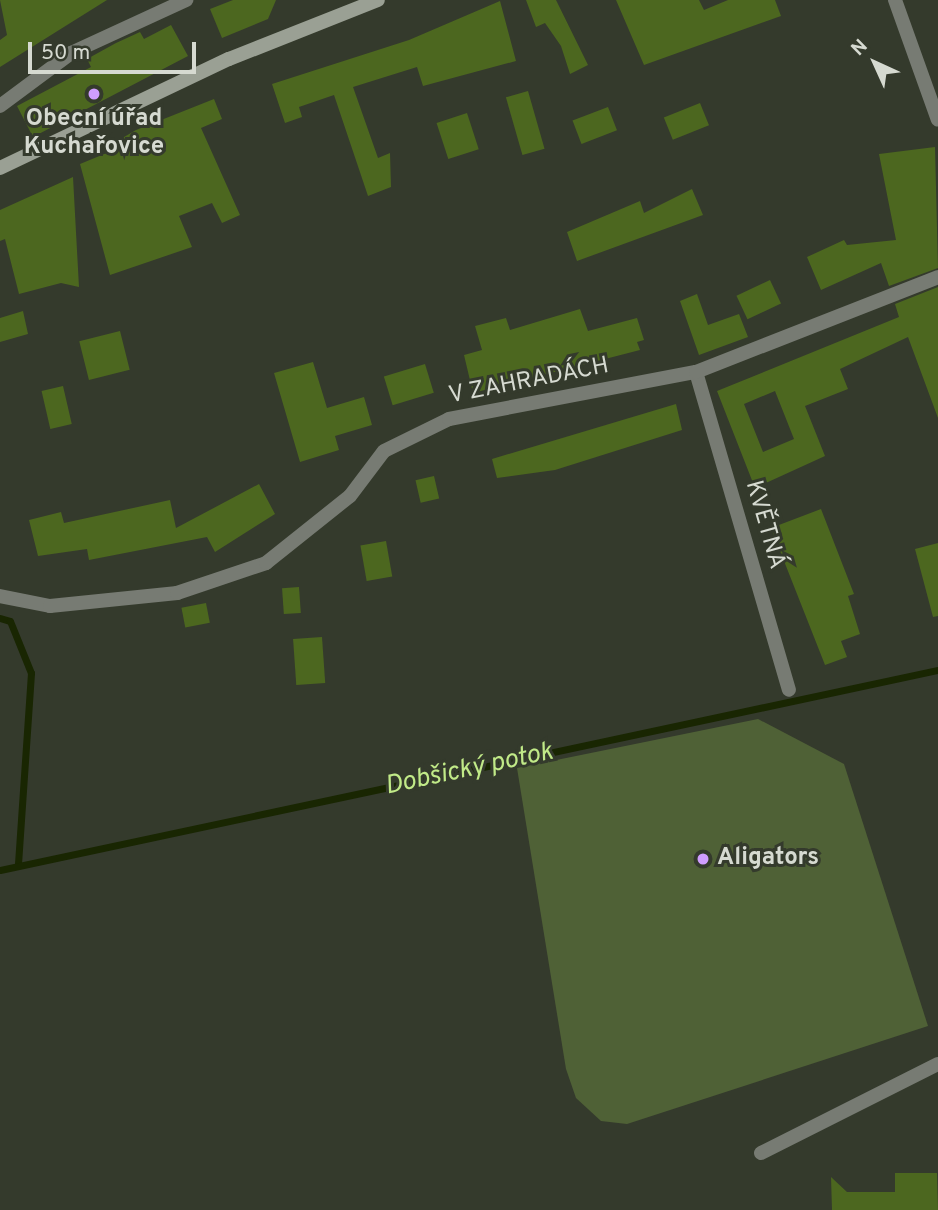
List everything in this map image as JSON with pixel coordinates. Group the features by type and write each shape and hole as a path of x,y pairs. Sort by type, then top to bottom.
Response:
{"main road":[{"path":"0,168 229,59 378,0"}],"street":[{"path":"0,106 71,54 186,0"},
{"path":"895,0 938,120"},
{"name":"V ZAHRADÁCH","path":"0,596 50,606 177,593 266,563 350,496 384,451 449,419 696,372 938,277"},
{"name":"KVĚTNÁ","path":"696,372 789,690"},
{"path":"761,1153 938,1064"}],"green space":[{"name":"Aligators","path":"758,719 844,764 928,1026 627,1124 601,1121 576,1098 566,1069 517,768"}],"building":[{"path":"0,0 107,0 0,67 0,40 7,35"},
{"path":"233,0 276,0 268,19 222,38 210,9"},
{"path":"526,0 556,0 588,65 570,74 561,46 545,23 536,27"},
{"path":"616,0 699,0 704,10 728,0 775,0 781,16 644,65"},
{"path":"500,1 516,61 423,86 417,67 353,87 378,158 390,153 391,187 368,196 334,95 299,107 302,117 285,123 272,84 409,40"},
{"path":"171,25 188,56 33,137 17,106 91,67 87,59 116,43 140,32 144,39"},
{"path":"528,91 545,149 522,155 506,97"},
{"path":"214,99 222,119 201,128 240,215 222,223 212,203 179,216 192,247 110,275 80,164 114,150 112,144 136,130"},
{"path":"700,103 709,125 673,140 664,118"},
{"path":"608,107 617,130 581,144 573,121"},
{"path":"467,113 479,149 448,159 437,123"},
{"path":"935,147 938,268 889,286 881,263 821,290 807,257 844,240 847,245 896,240 879,154"},
{"path":"73,177 79,287 61,283 19,294 5,239 0,241 0,210"},
{"path":"692,189 703,215 577,261 567,232 640,201 644,213"},
{"path":"770,280 781,304 747,319 736,296"},
{"path":"938,287 938,418 908,337 840,369 848,389 805,406 825,456 755,488 717,391 899,317 895,304","holes":["775,391 794,439 763,452 744,404"]},
{"path":"697,294 708,325 739,314 748,337 699,355 680,301"},
{"path":"580,309 588,331 637,318 644,340 637,342 640,350 473,393 464,355 482,350 475,326 506,318 510,330"},
{"path":"23,311 28,334 0,342 0,318"},
{"path":"120,331 130,370 89,380 79,341"},
{"path":"313,362 327,408 364,397 372,425 335,436 339,450 300,462 274,373"},
{"path":"425,364 434,393 393,405 384,377"},
{"path":"63,386 72,424 50,429 42,391"},
{"path":"676,404 682,430 555,470 497,478 492,459"},
{"path":"434,476 439,498 421,503 415,480"},
{"path":"259,484 275,514 215,552 207,537 89,560 87,549 38,556 29,520 61,512 64,523 170,500 176,528"},
{"path":"821,509 854,594 848,596 860,634 841,641 847,657 825,665 771,528"},
{"path":"386,541 392,576 367,581 360,546"},
{"path":"938,543 938,616 933,617 915,549"},
{"path":"299,587 301,613 284,614 282,588"},
{"path":"206,603 210,623 185,627 181,608"},
{"path":"322,637 325,683 296,685 293,639"},
{"path":"895,1173 937,1173 938,1210 832,1210 831,1177 847,1192 895,1192"}],"waterway":[{"path":"0,618 10,621 31,673 18,866"},
{"name":"Dobšický potok","path":"0,870 938,670"}],"place":[{"name":"Obecní úřad Kuchařovice","path":"94,94"},
{"name":"Aligators","path":"703,859"}]}
